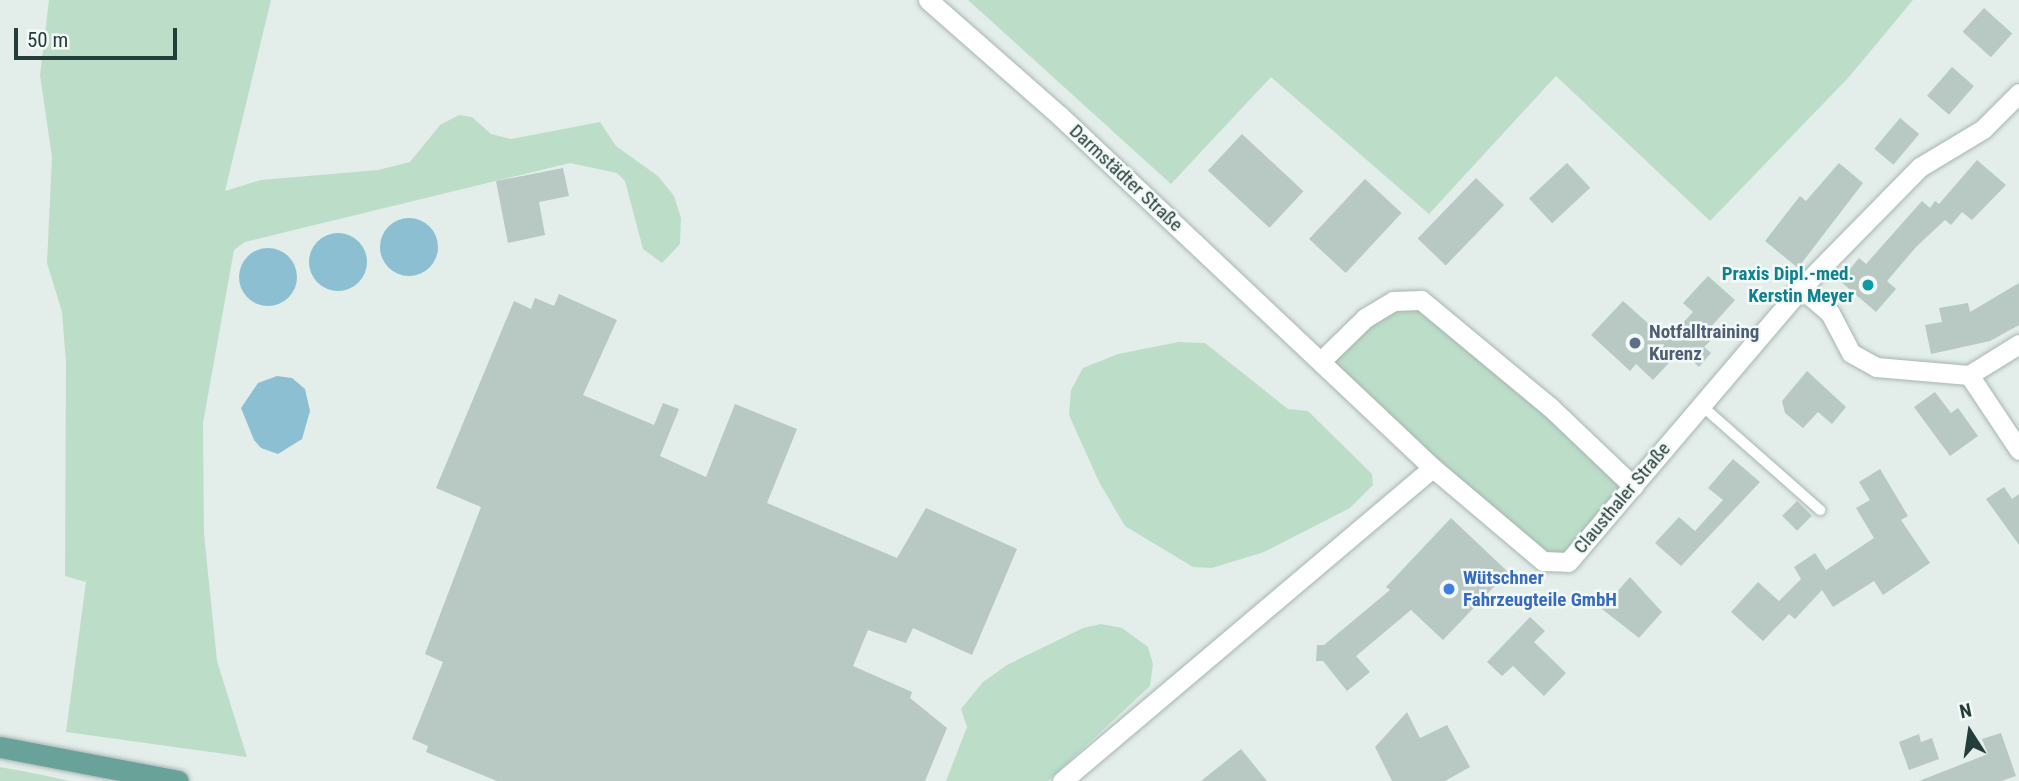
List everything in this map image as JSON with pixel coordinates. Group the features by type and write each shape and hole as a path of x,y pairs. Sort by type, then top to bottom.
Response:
{"main road":[{"path":"0,747 178,781"}],"street":[{"name":"Darmstädter Straße","path":"928,0 1322,360 1433,468"},
{"name":"Clausthaler Straße","path":"1433,468 1543,561 1568,562 1801,288 1920,167 1983,129 2019,93"},
{"path":"1801,288 1830,313 1851,353 1876,367 1969,375 2019,344"},
{"path":"1322,360 1365,318 1393,301 1422,300 1550,407 1633,486"},
{"path":"1969,375 2019,450"},
{"path":"1062,781 1433,468"}],"lane":[{"path":"1701,405 1820,510"}],"green space":[{"path":"49,0 271,0 225,191 261,180 378,170 410,162 440,125 459,115 472,117 491,134 511,139 600,122 616,146 658,176 674,196 681,218 680,244 662,263 643,249 625,181 617,173 570,163 245,242 234,250 203,423 204,534 217,661 247,757 66,732 86,582 65,576 66,363 62,312 47,263 52,157 40,75"},
{"path":"968,0 1913,0 1849,77 1710,221 1556,76 1429,214 1271,77 1171,184"},
{"path":"1421,300 1633,486 1568,562 1543,561 1322,360 1365,318"},
{"path":"1179,342 1205,343 1288,409 1308,411 1372,474 1373,485 1350,508 1264,552 1212,568 1193,567 1125,526 1099,482 1069,415 1071,390 1083,368 1118,354"},
{"path":"1101,624 1122,628 1148,647 1153,664 1150,686 1048,781 946,781 967,727 961,709 983,682 1007,665 1083,628"},
{"path":"0,767 38,774 70,781 0,781"}],"water":[{"path":"403,218 415,218 430,226 438,241 438,253 430,268 415,276 403,276 388,268 380,253 380,241 388,226"},
{"path":"332,233 344,233 354,237 363,246 367,268 359,283 344,291 332,291 322,287 313,278 309,268 309,256 313,246 322,237"},
{"path":"262,248 274,248 284,252 293,261 297,283 289,298 274,306 262,306 252,302 243,293 239,283 239,271 243,261 252,252"},
{"path":"277,376 292,378 305,389 310,411 302,439 278,454 261,448 254,440 241,408 258,383"}],"building":[{"path":"1984,8 2012,33 1991,57 1963,32"},
{"path":"1952,67 1974,86 1949,115 1927,96"},
{"path":"1900,118 1919,134 1893,165 1874,149"},
{"path":"1242,134 1303,191 1269,228 1208,171"},
{"path":"1977,160 2006,185 1972,220 1962,212 1951,225 1945,220 1916,247 1887,281 1896,289 1876,312 1840,281 1859,258 1866,264 1922,201 1930,208 1935,201 1939,204"},
{"path":"1567,163 1590,188 1552,223 1529,198"},
{"path":"1839,163 1863,183 1798,268 1765,241 1800,196 1806,201"},
{"path":"563,168 569,196 539,202 545,235 508,243 496,181"},
{"path":"1476,178 1504,205 1446,266 1418,238"},
{"path":"1365,179 1402,213 1346,273 1309,239"},
{"path":"1708,276 1735,300 1710,328 1717,334 1704,347 1711,353 1699,367 1681,350 1653,380 1636,364 1630,371 1591,335 1623,301 1667,340 1693,312 1683,303"},
{"path":"2019,283 2019,325 1990,341 1931,354 1925,325 1942,322 1939,308 1968,303 1970,312"},
{"path":"559,294 617,320 583,395 654,425 663,403 679,409 660,456 706,477 735,404 797,429 767,503 897,558 926,508 1017,549 972,655 913,628 906,643 868,630 853,666 912,692 910,698 947,728 925,781 497,781 426,752 428,746 412,739 443,662 425,654 481,507 436,488 514,301 531,309 535,298 554,306"},
{"path":"1807,371 1846,407 1832,424 1818,412 1803,428 1785,413 1782,401"},
{"path":"1935,392 1951,413 1958,408 1978,436 1950,456 1914,407"},
{"path":"1733,459 1760,482 1681,566 1655,543 1679,517 1695,531 1723,500 1708,488"},
{"path":"1880,469 1908,516 1901,520 1930,563 1883,595 1874,581 1833,607 1822,590 1795,619 1789,614 1763,641 1731,612 1758,582 1779,601 1801,579 1794,567 1815,553 1826,570 1874,538 1856,508 1870,500 1859,482"},
{"path":"2004,487 2012,499 2019,494 2019,545 1986,499"},
{"path":"1797,501 1812,516 1797,531 1782,516"},
{"path":"1451,518 1508,572 1443,640 1411,610 1356,656 1370,672 1347,691 1323,661 1316,661 1317,645 1324,645 1390,590 1386,587"},
{"path":"1630,577 1662,612 1639,638 1602,609"},
{"path":"1530,617 1545,631 1534,642 1566,673 1544,696 1513,666 1502,676 1487,662"},
{"path":"1407,712 1420,738 1447,725 1470,767 1445,781 1392,781 1375,747"},
{"path":"2001,733 2016,776 2001,781 1919,781 1988,754 1982,739"},
{"path":"1919,734 1921,742 1932,738 1939,759 1909,770 1899,742"},
{"path":"1241,749 1267,781 1201,781"}],"place":[{"name":"Praxis Dipl.-med. Kerstin Meyer","path":"1868,285"},
{"name":"Notfalltraining Kurenz","path":"1635,343"},
{"name":"Wütschner Fahrzeugteile GmbH","path":"1449,589"}]}
